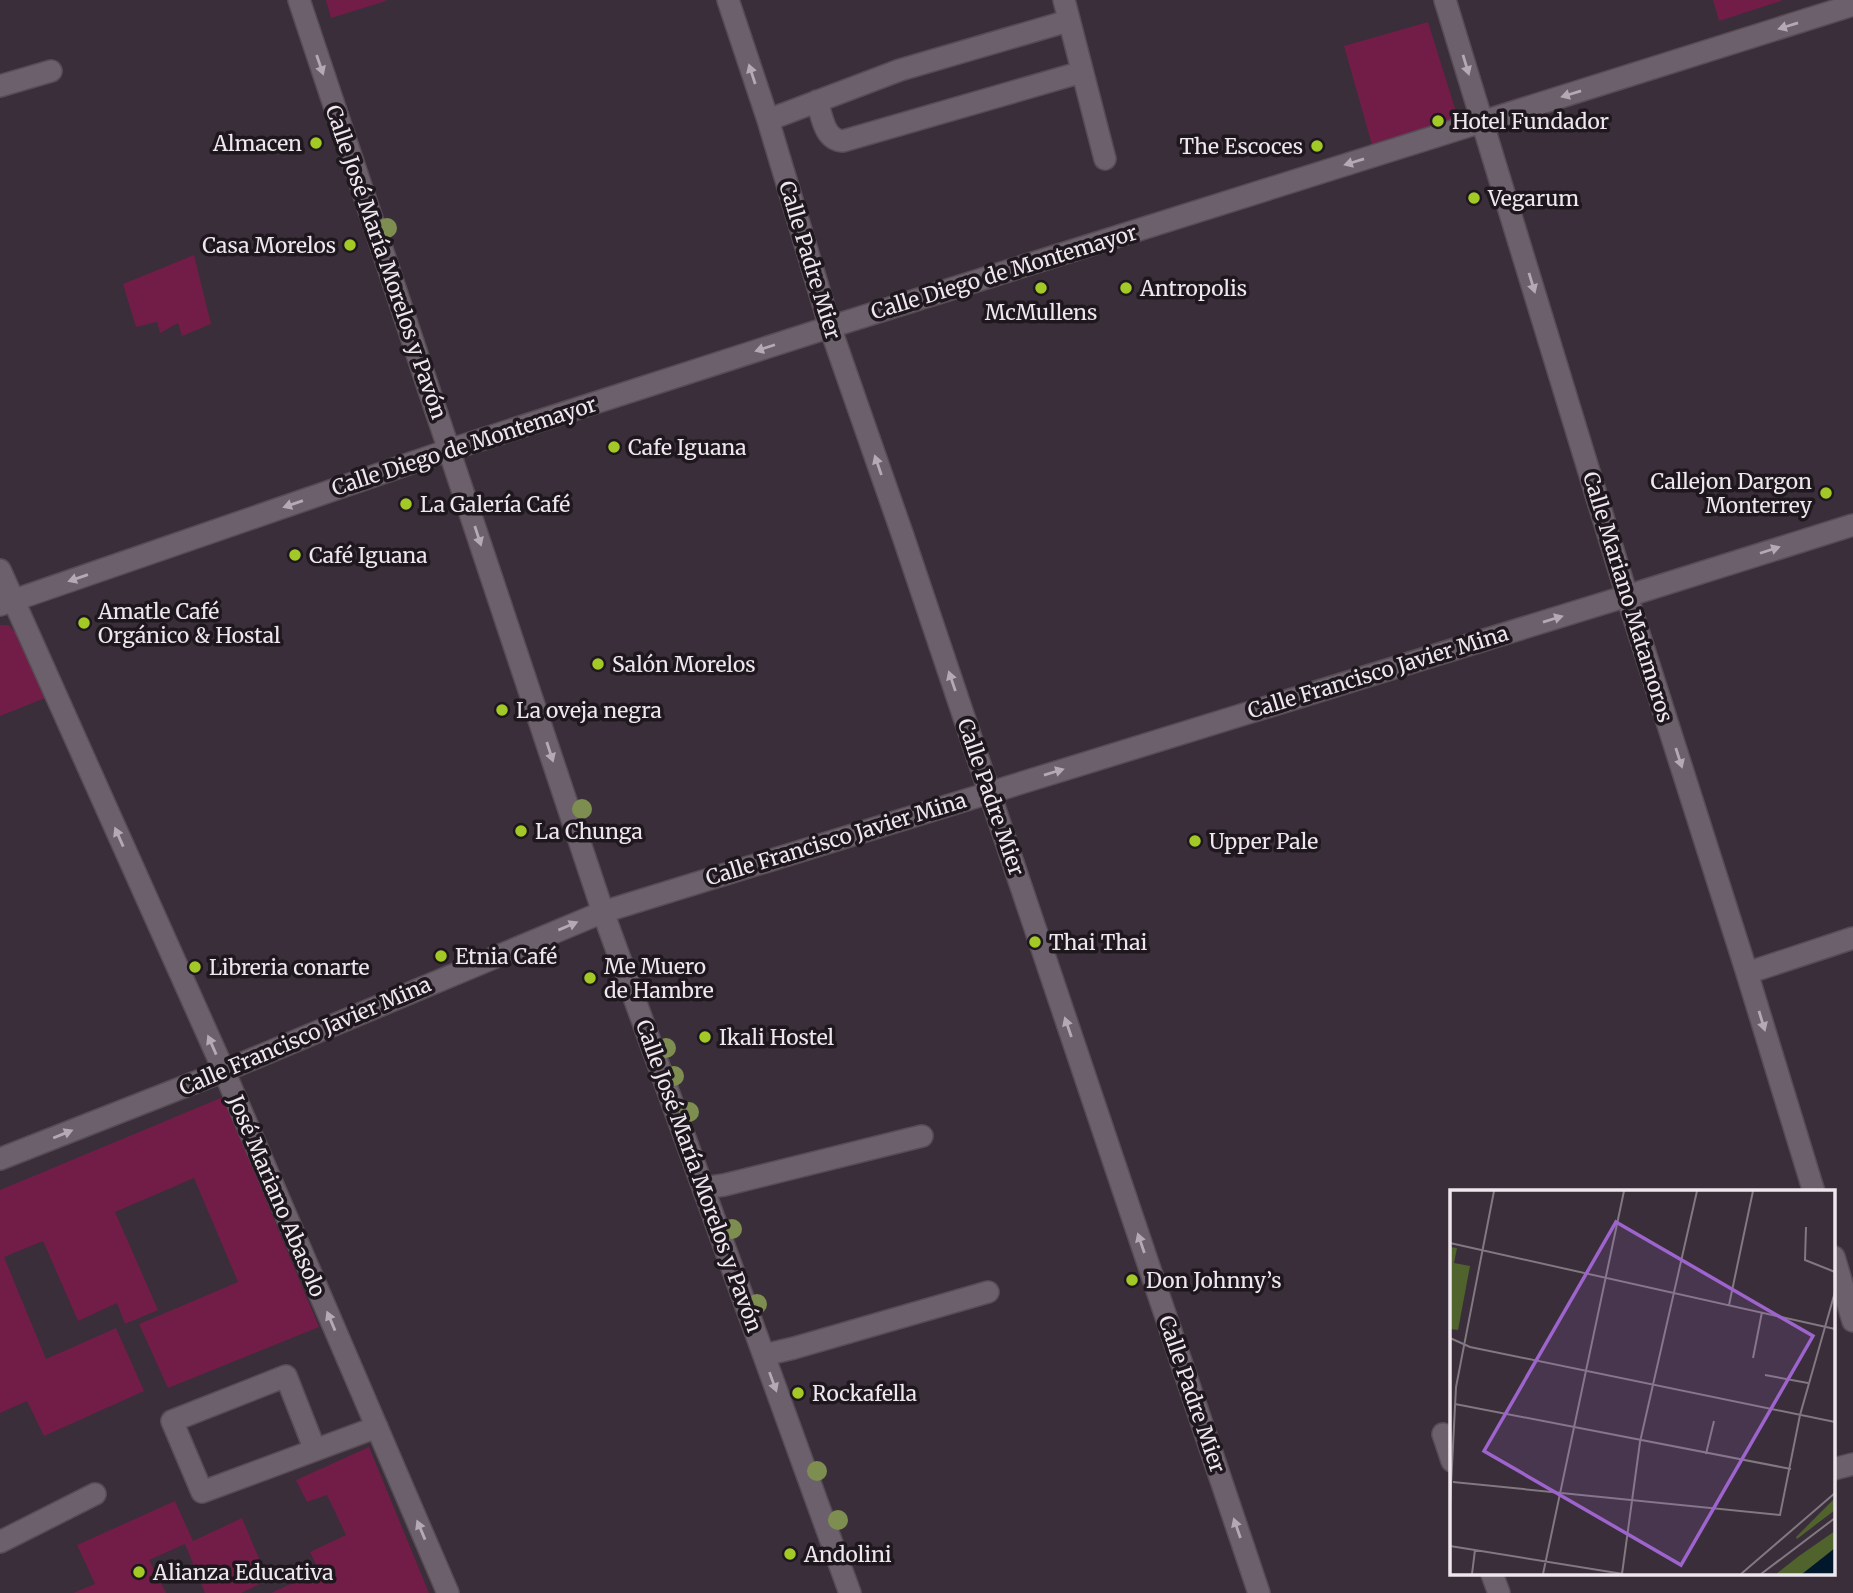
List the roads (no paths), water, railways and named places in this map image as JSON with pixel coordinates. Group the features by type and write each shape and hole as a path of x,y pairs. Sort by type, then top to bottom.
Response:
{"street":[{"name":"Calle José María Morelos y Pavón","path":"299,0 603,912 850,1593"},
{"name":"Calle Padre Mier","path":"728,0 768,120 830,327 1259,1593"},
{"name":"Calle Mariano Matamoros","path":"1446,0 1627,596 1813,1190"},
{"name":"Calle Diego de Montemayor","path":"7,603 449,450 830,327 1853,5"},
{"path":"768,120 1066,10 1105,159"},
{"path":"0,86 51,71"},
{"path":"817,101 831,138 843,141 1082,72"},
{"name":"Calle Francisco Javier Mina","path":"0,1159 224,1070 603,912 1853,525"},
{"name":"José Mariano Abasolo","path":"0,570 7,603 224,1070 448,1593"},
{"path":"1747,973 1853,938"},
{"path":"703,1188 922,1136"},
{"path":"1836,1264 1853,1321"},
{"path":"764,1354 794,1348 988,1292"},
{"path":"315,1450 286,1376 172,1421 202,1492 377,1427"},
{"path":"1443,1434 1450,1455"},
{"path":"1836,1468 1853,1464"},
{"path":"0,1542 95,1494"},
{"path":"1493,1576 1499,1593"}],"place":[{"name":"Hotel Fundador","path":"1438,121"},
{"name":"Almacen","path":"316,143"},
{"name":"The Escoces","path":"1317,146"},
{"name":"Vegarum","path":"1474,198"},
{"name":"Casa Morelos","path":"350,245"},
{"name":"McMullens","path":"1041,288"},
{"name":"Antropolis","path":"1126,288"},
{"name":"Cafe Iguana","path":"614,447"},
{"name":"Callejon Dargon Monterrey","path":"1826,493"},
{"name":"La Galería Café","path":"406,504"},
{"name":"Café Iguana","path":"295,555"},
{"name":"Amatle Café Orgánico & Hostal","path":"84,623"},
{"name":"Salón Morelos","path":"598,664"},
{"name":"La oveja negra","path":"502,710"},
{"name":"La Chunga","path":"521,831"},
{"name":"Upper Pale","path":"1195,841"},
{"name":"Thai Thai","path":"1035,942"},
{"name":"Etnia Café","path":"441,956"},
{"name":"Libreria conarte","path":"195,967"},
{"name":"Me Muero de Hambre","path":"590,978"},
{"name":"Ikali Hostel","path":"705,1037"},
{"name":"Don Johnny’s","path":"1132,1280"},
{"name":"Rockafella","path":"798,1393"},
{"name":"Andolini","path":"790,1554"},
{"name":"Alianza Educativa","path":"139,1572"}]}
